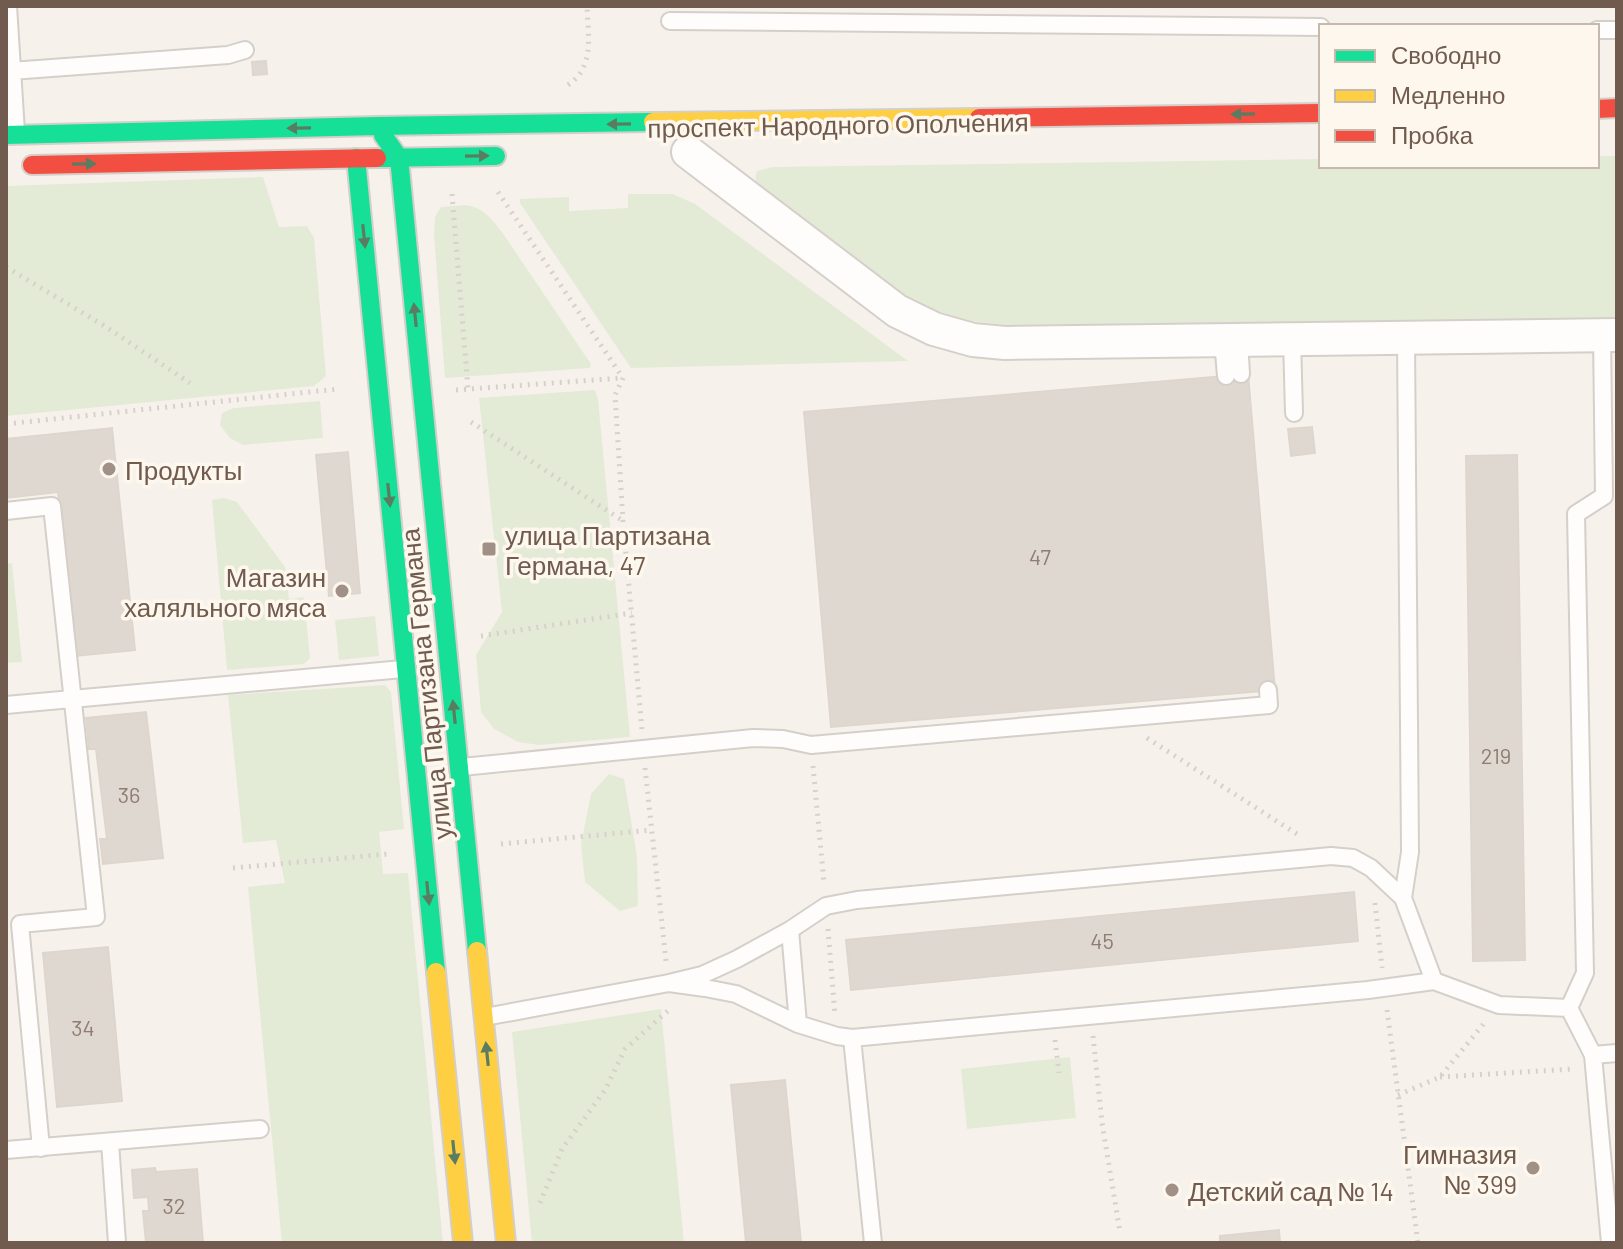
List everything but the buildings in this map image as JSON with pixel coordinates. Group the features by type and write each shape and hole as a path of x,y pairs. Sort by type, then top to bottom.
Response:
{"main road":[{"name":"проспект Народного Ополчения","path":"11,134 1319,113"},
{"name":"улица Партизана Германа","path":"377,126 399,158 428,666 438,769 467,847 462,1020 463,1243"},
{"path":"356,158 377,126"},
{"path":"22,165 510,155"},
{"name":"улица Партизана Германа","path":"356,158 428,666 438,769 424,851 462,1020 506,1243"}],"street":[{"path":"693,152 897,311 934,329 973,340 1005,343 1609,335"}],"lane":[{"path":"8,6 11,134"},
{"path":"670,21 1319,27"},
{"path":"11,71 228,55 245,50"},
{"path":"1609,335 1610,498 1576,514 1585,973 1569,1008 1594,1061 1610,1243"},
{"path":"1403,898 1410,852 1406,338"},
{"path":"1292,339 1294,413"},
{"path":"1231,340 1234,375"},
{"path":"6,511 52,506 96,917 13,925 41,1148"},
{"path":"6,705 428,666"},
{"path":"438,769 753,738 783,739 811,745 1269,705 1268,690"},
{"path":"462,1020 702,975 790,930 826,906 857,900 1331,856 1353,858 1371,868 1403,898 1434,981"},
{"path":"790,930 798,1024"},
{"path":"669,983 736,994 798,1024 852,1038 1434,981 1499,1005 1569,1008"},
{"path":"852,1038 873,1243"},
{"path":"1594,1061 1617,1053"},
{"path":"6,1150 260,1129"},
{"path":"110,1142 117,1243"}],"path":[{"path":"559,87 569,85 581,75 586,64 587,6"},
{"path":"497,179 497,191 623,378"},
{"path":"452,194 468,389"},
{"path":"6,267 103,325 190,383"},
{"path":"445,390 623,378"},
{"path":"623,378 615,395 623,521 643,749 669,983"},
{"path":"6,424 338,389"},
{"path":"471,422 623,521"},
{"path":"476,637 632,613"},
{"path":"1115,718 1331,856"},
{"path":"467,847 652,830"},
{"path":"233,868 424,851"},
{"path":"1371,868 1418,1243"},
{"path":"1440,1077 1499,1005"},
{"path":"538,1208 562,1149 605,1090 625,1049 671,1008"},
{"path":"1091,1015 1102,1123 1120,1232"},
{"path":"1053,1019 1059,1073"},
{"path":"1398,1095 1440,1077 1594,1061"}],"green space":[{"path":"1599,156 1617,156 1617,319 1007,325 972,321 910,300 883,282 759,186 757,171 772,167 1319,159 1319,168 1599,168"},
{"path":"263,177 279,227 307,226 314,238 326,376 314,386 6,416 6,186"},
{"path":"628,194 673,194 695,204 908,361 631,368 520,203 520,199 569,197 569,211 628,208"},
{"path":"466,205 482,211 502,232 591,364 590,368 445,378 435,217 441,207"},
{"path":"595,390 630,737 539,745 518,742 494,729 481,712 476,655 502,612 479,398"},
{"path":"320,401 323,438 243,445 230,438 220,425 222,413 234,408"},
{"path":"224,498 237,502 285,567 289,599 304,597 310,658 304,664 227,670 212,500"},
{"path":"12,563 22,662 6,663 6,564"},
{"path":"375,616 379,656 339,660 335,620"},
{"path":"385,685 391,692 404,829 379,832 383,874 408,873 443,1243 282,1243 248,887 285,883 276,840 243,843 228,695"},
{"path":"609,774 624,779 637,856 638,906 620,911 585,882 581,844 591,794"},
{"path":"661,1009 684,1243 532,1243 512,1032"},
{"path":"1070,1057 1076,1118 967,1129 961,1069"}],"traffic: fast":[{"path":"6,135 653,122"},
{"path":"383,135 399,158 477,951"},
{"path":"377,158 496,156"},
{"path":"356,158 436,972"}],"traffic: slow":[{"path":"653,122 979,118"},
{"path":"477,951 506,1243"},
{"path":"436,972 463,1243"}],"traffic: jam":[{"path":"1599,109 1617,108"},
{"path":"979,118 1319,113"},
{"path":"32,165 377,158"}],"place":[{"name":"Продукты","path":"109,469"},
{"name":"улица Партизана Германа, 47","path":"489,549"},
{"name":"Магазин халяльного мяса","path":"342,591"},
{"name":"Гимназия № 399","path":"1533,1168"},
{"name":"Детский сад № 14","path":"1172,1190"}]}
